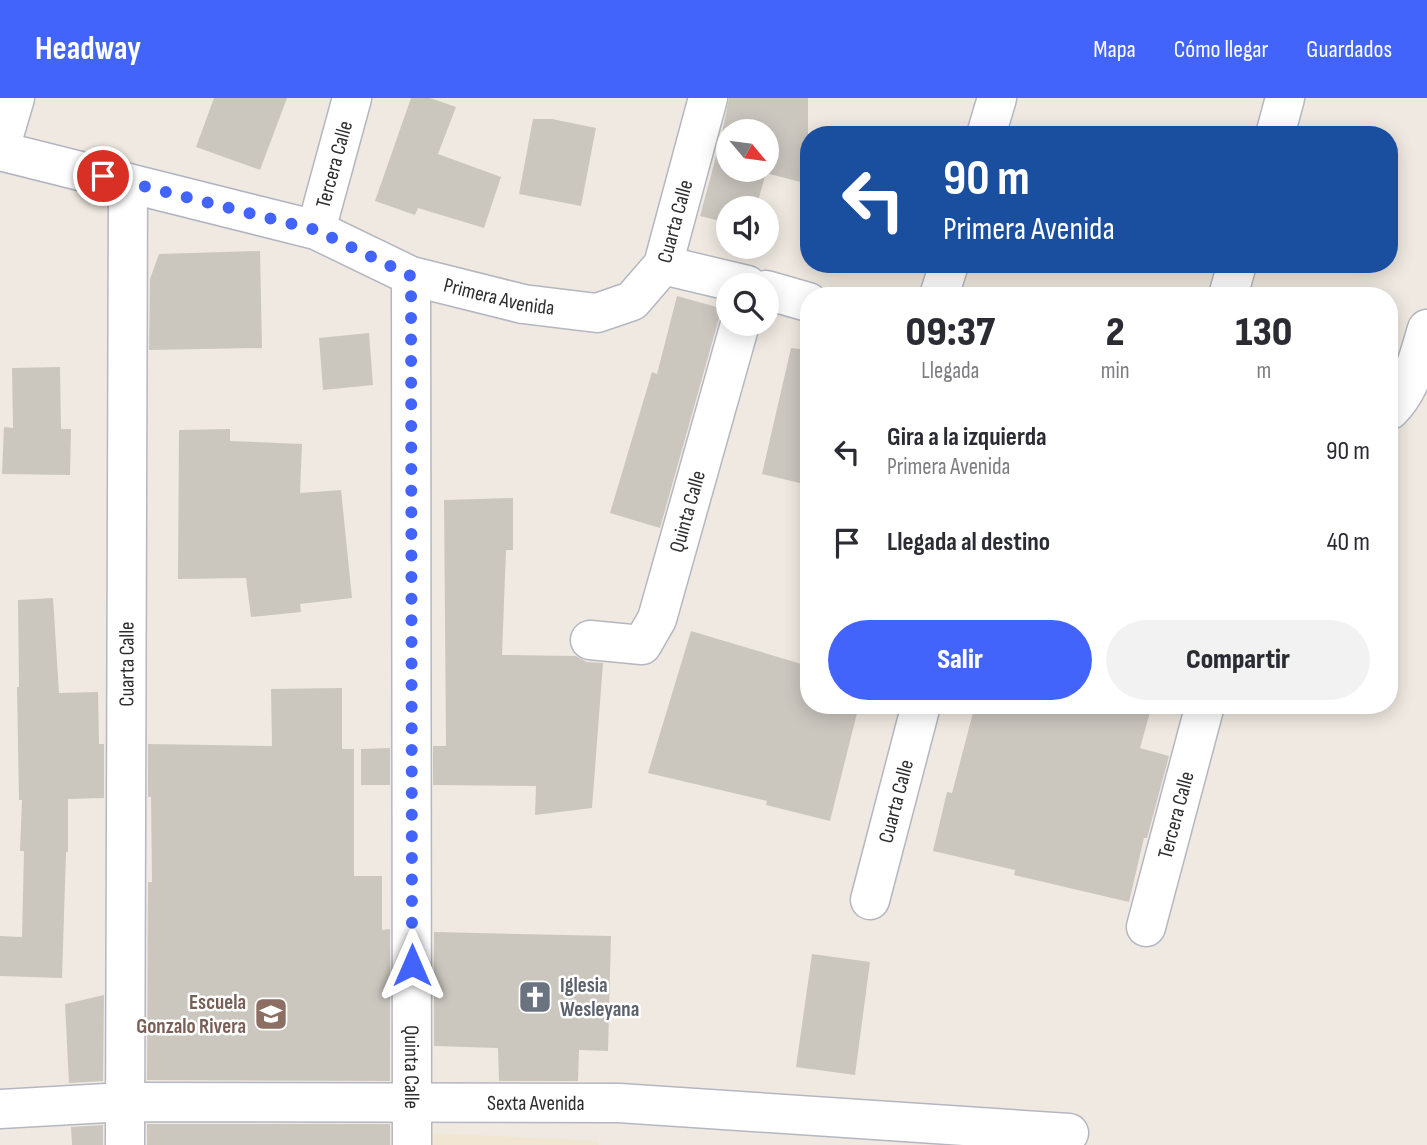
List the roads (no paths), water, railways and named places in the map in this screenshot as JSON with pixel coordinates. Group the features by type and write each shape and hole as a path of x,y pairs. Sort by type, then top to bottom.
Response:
{"street":[{"path":"0,150 15,98"},
{"name":"Tercera Calle","path":"316,230 352,98"},
{"name":"Cuarta Calle","path":"597,313 632,301 663,265 708,98"},
{"path":"989,126 997,98"},
{"path":"1277,126 1285,98"},
{"name":"Primera Avenida","path":"0,150 316,230 411,276 523,304 597,313"},
{"name":"Cuarta Calle","path":"125,1145 128,183"},
{"path":"663,265 716,278"},
{"name":"Quinta Calle","path":"411,276 412,1145"},
{"path":"779,294 800,300"},
{"path":"1398,401 1413,376 1427,329"},
{"name":"Quinta Calle","path":"590,640 642,645 656,619 737,336"},
{"name":"Cuarta Calle","path":"870,900 920,714"},
{"name":"Tercera Calle","path":"1146,927 1203,714"},
{"name":"Sexta Avenida","path":"0,1109 125,1102 620,1103 1069,1133"}],"place":[{"name":"Iglesia Wesleyana","path":"535,997"},
{"name":"Escuela Gonzalo Rivera","path":"271,1014"}]}
